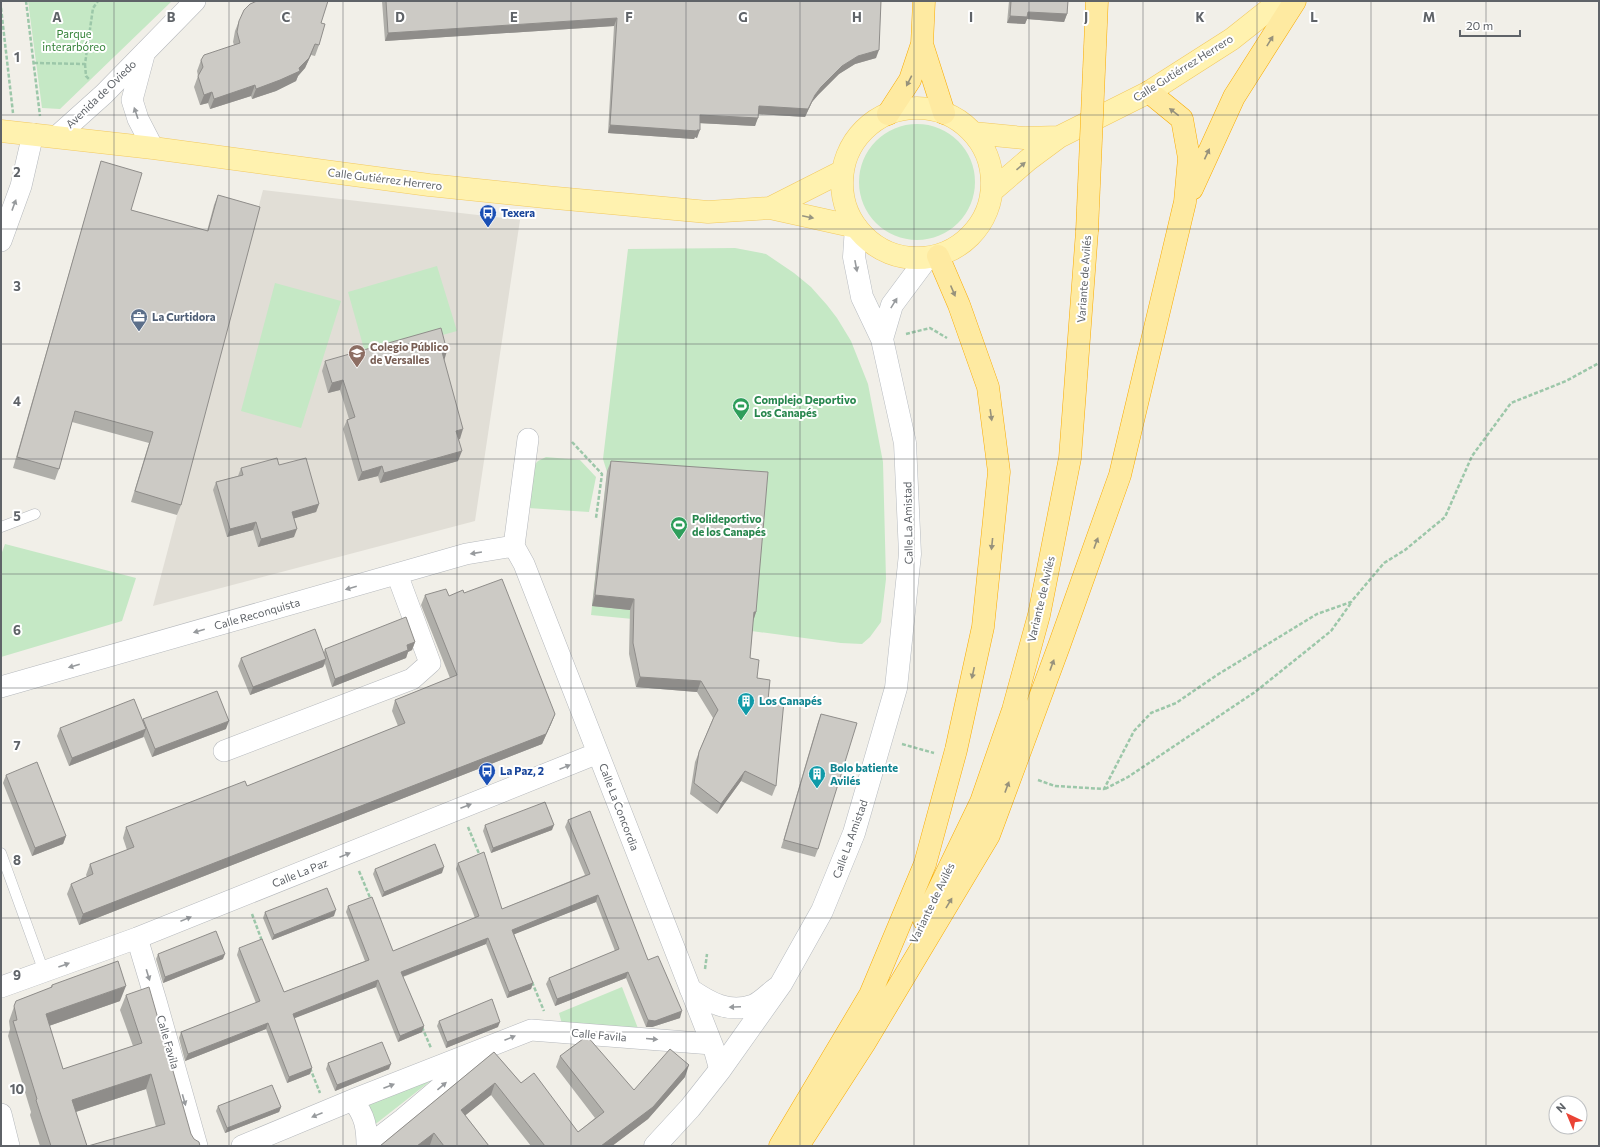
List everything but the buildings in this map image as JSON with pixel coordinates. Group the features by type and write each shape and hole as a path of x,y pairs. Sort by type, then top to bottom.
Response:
{"highway":[{"path":"888,114 910,80 922,44 924,1"},
{"name":"Variante de Avilés","path":"798,1146 864,1044 980,802 1013,710 1037,622 1070,458 1087,231 1097,1"},
{"path":"1185,202 1234,97 1295,1"},
{"path":"922,44 944,113"},
{"path":"864,1044 989,836 1120,475 1185,202 1189,158 1182,119 1149,92"},
{"path":"780,1146 870,995 925,864 956,750 983,627 999,472 988,387 959,306 933,257"}],"main road":[{"name":"Calle Gutiérrez Herrero","path":"1059,137 1149,92 1232,39 1280,1"},
{"path":"919,108 944,113 959,121 973,133 984,149 991,167 992,191 984,217 976,230 965,241 953,250 933,257 902,257 878,248 856,227 848,212 843,195 843,171 851,148 865,130 888,114 919,108"},
{"path":"973,133 1024,138 1059,137"},
{"name":"Calle Gutiérrez Herrero","path":"30,134 153,148 429,185 545,197 708,212 770,208"},
{"path":"992,191 1028,160 1059,137"},
{"path":"770,208 843,171"},
{"path":"770,208 856,227"},
{"name":"Calle La Amistad","path":"655,1146 690,1108 720,1070 781,984 825,904 854,833 896,688 910,554 905,443 882,339 862,298 854,257 856,227"},
{"name":"Calle La Amistad","path":"882,339 892,305 933,257"}],"street":[{"name":"Avenida de Oviedo","path":"30,134 104,94 195,1"},
{"name":"Avenida de Oviedo","path":"146,51 132,100 138,119 153,148"},
{"path":"1,241 21,186 30,134"},
{"path":"514,546 528,439"},
{"name":"Calle Reconquista","path":"1,687 466,554 514,546"},
{"name":"Calle La Concordia","path":"514,546 524,564 712,1044 720,1070"},
{"path":"224,751 412,679 430,663 397,574"},
{"name":"Calle La Paz","path":"1,987 137,938 598,753"},
{"name":"Calle Favila","path":"137,938 197,1146"},
{"path":"690,990 709,1002 735,1009 754,1004 781,984"},
{"name":"Calle Favila","path":"242,1146 438,1066 531,1030 712,1044"},
{"name":"Calle Favila","path":"367,1146 403,1119 489,1046"},
{"name":"Calle Favila","path":"353,1101 360,1108 364,1118 367,1128 367,1146"},
{"path":"1,1114 10,1146"}],"lane":[{"path":"1,526 35,514"},
{"path":"1,853 44,972"}],"path":[{"path":"26,1 34,62 30,134"},
{"path":"34,62 85,64 93,8 98,1"},
{"path":"1,8 30,134"},
{"path":"882,339 930,328 950,339"},
{"path":"1038,780 1055,786 1104,789 1128,777 1255,692 1331,631 1351,602 1384,563 1405,550 1445,517 1472,456 1511,403 1566,381 1599,363"},
{"path":"572,442 602,474 596,518"},
{"path":"1104,789 1134,731 1151,713 1176,703 1217,675 1317,614 1351,602"},
{"path":"882,739 934,754"},
{"path":"460,808 481,858"},
{"path":"352,852 372,904"},
{"path":"244,895 264,947"},
{"path":"531,980 552,1031"},
{"path":"420,1022 438,1066"},
{"path":"310,1067 327,1111"}],"shaded area":[{"name":"Colegio Público de Versalles","path":"263,190 520,220 475,521 153,606"}],"green space":[{"name":"Parque interarbóreo","path":"28,1 172,1 60,109 42,108"},
{"path":"917,124 939,128 958,141 971,160 975,182 971,204 958,223 939,236 917,240 895,236 876,223 863,204 859,182 863,160 876,141 895,128"},
{"name":"Complejo Deportivo Los Canapés","path":"735,248 766,254 794,273 811,287 837,318 851,341 868,384 883,462 886,579 881,622 870,637 862,644 841,643 737,629 591,615 607,472 603,459 628,249"},
{"path":"437,266 457,331 366,356 348,292"},
{"path":"275,283 341,301 301,428 241,411"},
{"path":"546,457 580,460 596,477 589,512 528,508 534,465"},
{"path":"5,544 136,578 122,621 1,657 1,555"},
{"path":"622,987 639,1031 562,1024 559,1013"},
{"path":"433,1079 373,1126 367,1102"}],"place":[{"name":"Texera","path":"488,228"},
{"name":"La Curtidora","path":"139,332"},
{"name":"Colegio Público de Versalles","path":"357,368"},
{"name":"Complejo Deportivo Los Canapés","path":"741,421"},
{"name":"Polideportivo de los Canapés","path":"679,540"},
{"name":"Los Canapés","path":"746,716"},
{"name":"La Paz, 2","path":"487,786"},
{"name":"Bolo batiente Avilés","path":"817,789"}]}
